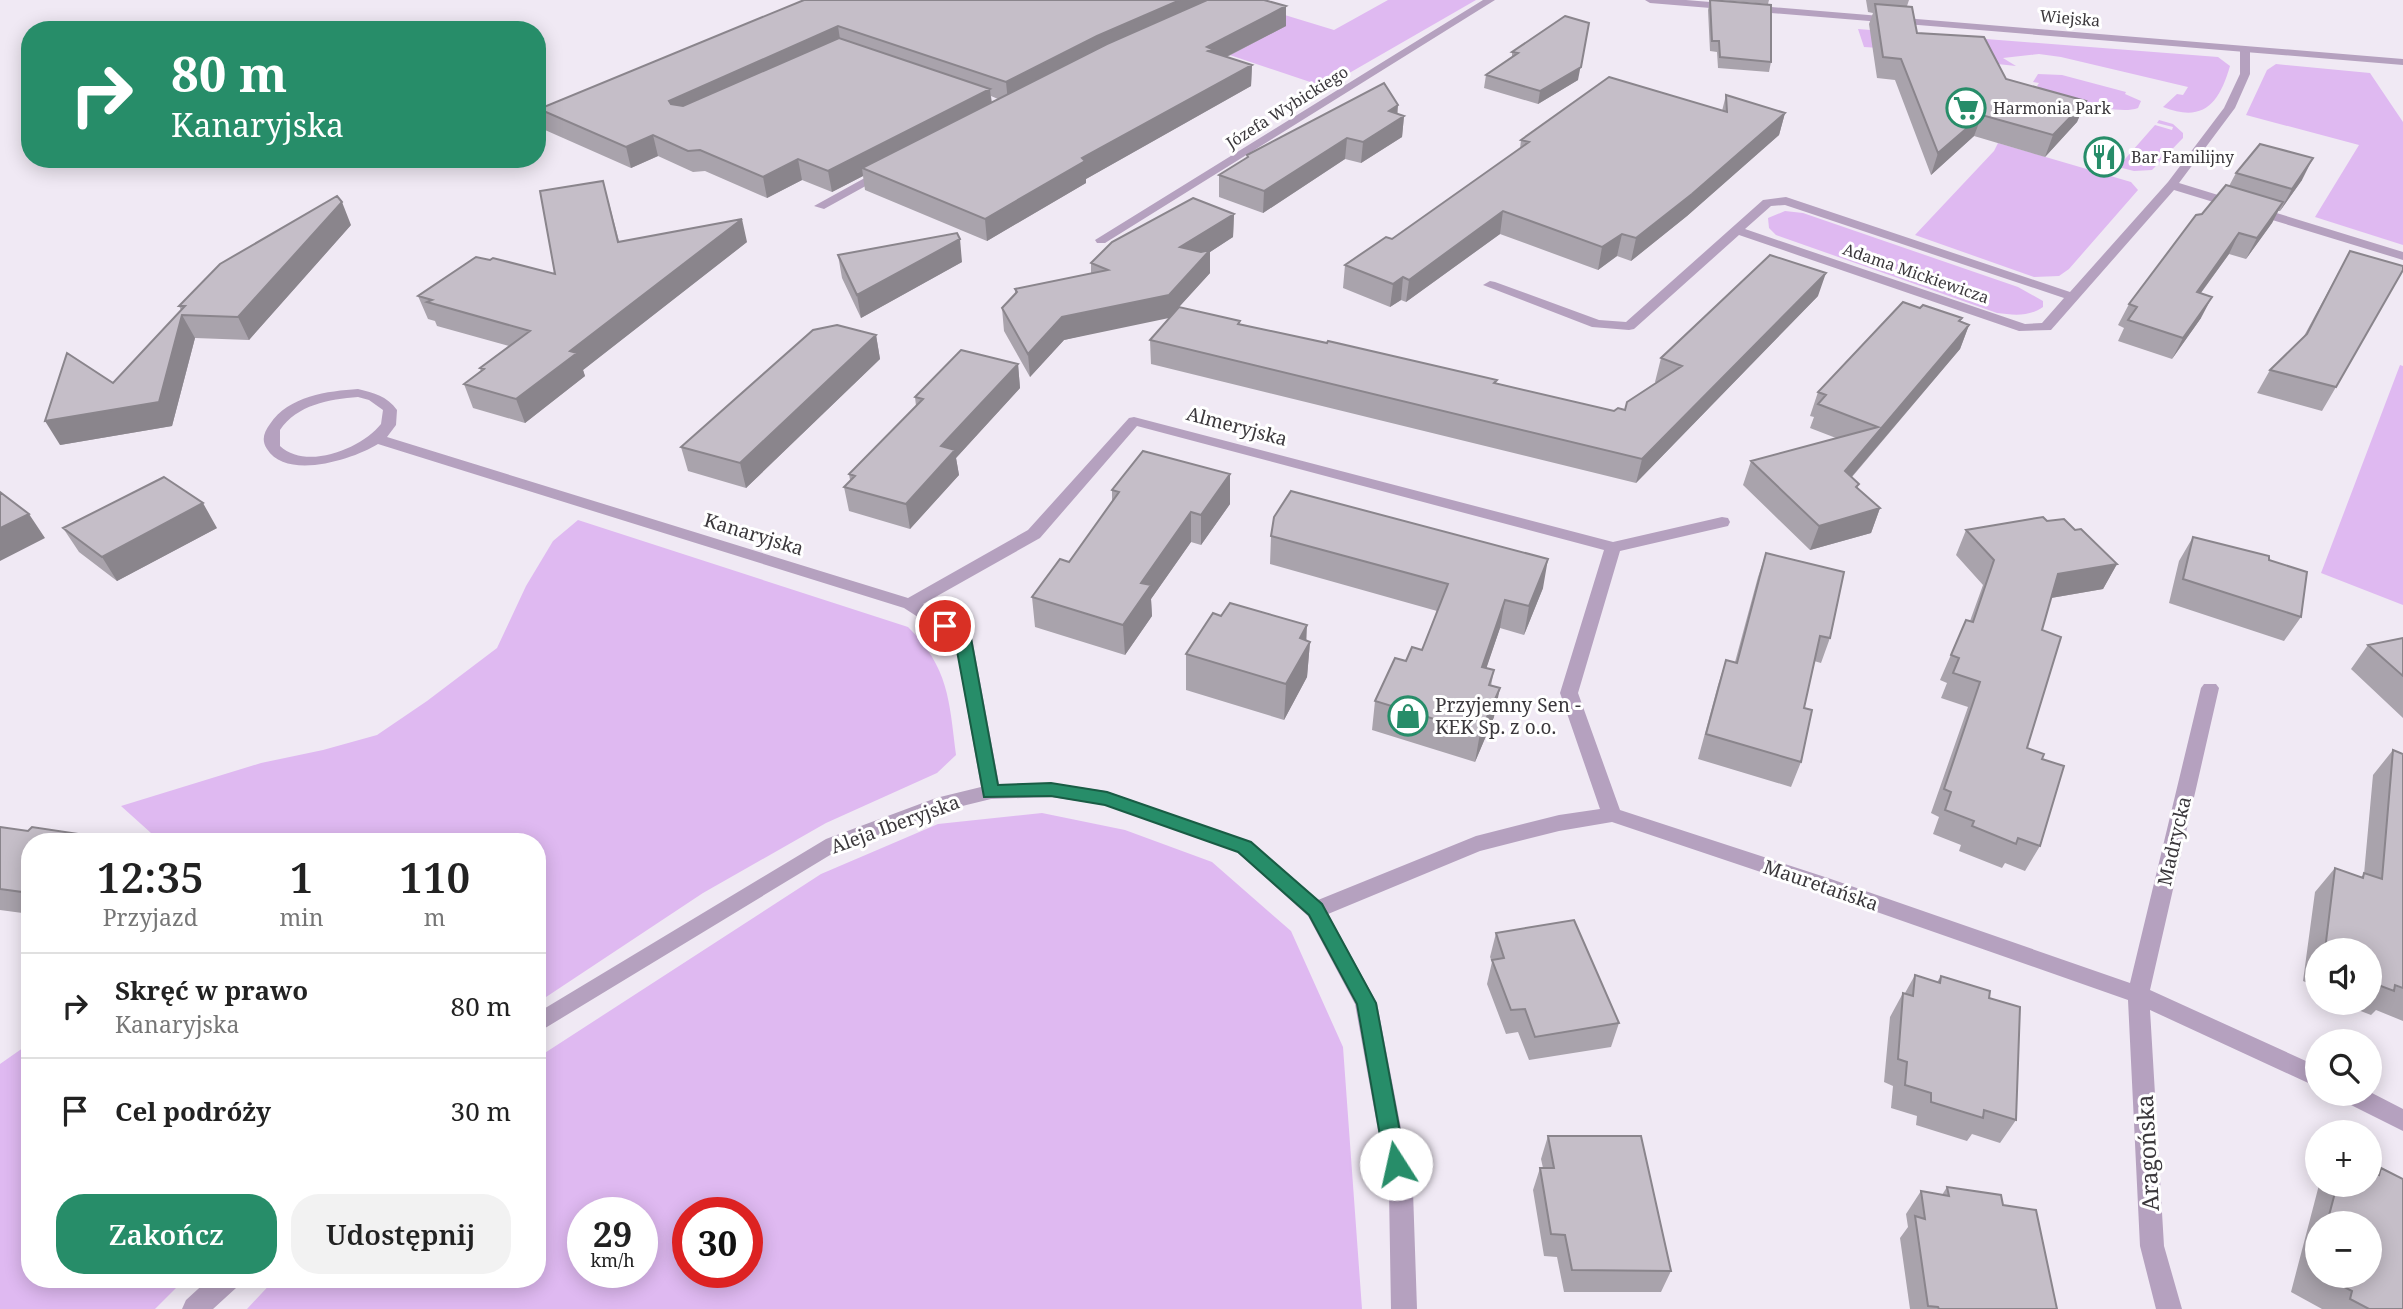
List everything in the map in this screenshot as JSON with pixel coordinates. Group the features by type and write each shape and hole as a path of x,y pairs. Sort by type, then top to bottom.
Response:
{"street":[{"name":"Józefa Wybickiego","path":"1101,240 1490,0"},
{"name":"Wiejska","path":"1650,0 2403,61"},
{"name":"Adama Mickiewicza","path":"1739,231 2024,328 2046,327 2172,185 2229,108 2245,74 2245,48"},
{"path":"820,206 890,169"},
{"path":"2172,185 2403,256"},
{"name":"Adama Mickiewicza","path":"1490,285 1597,324 1629,326 1739,231 1767,203 1786,201 2073,297"},
{"path":"358,393 385,401 390,409 391,418 376,438 349,452 317,460 297,460 281,456 272,448 269,438 274,426 301,405 320,398 358,393"},
{"name":"Almeryjska","path":"910,604 1034,534 1134,421 1613,547 1722,522"},
{"name":"Kanaryjska","path":"376,438 910,604 963,638 990,792"},
{"path":"1612,816 1569,693 1613,547"},
{"name":"Madrycka","path":"2138,995 2210,688"},
{"name":"Aleja Iberyjska","path":"546,1019 833,844 943,803 990,792 1051,790 1107,798 1244,847 1315,909 1366,1003 1401,1191 1404,1309"},
{"name":"Mauretańska","path":"1315,909 1476,844 1559,823 1612,816 1821,884 2138,995 2305,1072"},
{"name":"Aragońska","path":"2138,995 2152,1247 2169,1309"},
{"path":"2374,1106 2403,1121"},
{"path":"195,1309 217,1288"}],"shaded area":[{"path":"1388,0 1476,0 1325,87 1182,39 1255,6 1334,30"},
{"path":"1858,29 2218,57 2230,66 2215,100 2199,111 2189,113 2163,107 2177,94 2183,95 2188,87 2039,54 2003,58 2016,66 1988,63 1975,54 1864,47"},
{"path":"2276,64 2370,73 2403,122 2403,245 2315,217 2359,145 2246,115 2267,70"},
{"path":"2038,74 2062,75 2126,92 2125,94 2141,101 2138,108 2129,110 2093,105 2045,91 2037,86 2039,83 2033,82"},
{"path":"2159,120 2173,124 2183,133 2183,138 2152,170 2134,171 2118,167 2155,125 2172,130 2173,127 2157,123"},
{"path":"1998,143 2131,182 2138,190 2069,269 2059,276 2034,277 1915,235 1994,151"},
{"path":"1785,211 1803,213 2018,287 2043,301 2043,307 2027,314 1997,313 1776,235 1769,228 1768,218"},
{"path":"2400,365 2403,366 2403,605 2321,573"},
{"path":"578,520 908,627 932,657 945,686 956,755 937,773 826,823 703,893 546,997 546,833 151,833 121,806 261,763 377,735 497,648 526,586 553,541"},
{"path":"1042,813 1125,830 1212,862 1291,931 1343,1047 1362,1309 247,1309 267,1288 546,1288 546,1052 821,874 938,824"},
{"path":"21,1049 21,1288 176,1288 155,1309 0,1309 0,1064"}],"building":[{"path":"804,0 1180,0 1097,36 1006,82 838,26 669,101 671,104 683,106 839,38 990,89 828,171 798,159 763,177 700,150 688,151 653,135 626,147 546,112 546,106"},
{"path":"1207,0 1264,0 1286,6 1207,47 1212,49 1208,51 1252,65 1082,158 1085,161 985,219 862,168 1107,44"},
{"path":"1710,0 1771,5 1771,62 1720,57 1719,41 1712,41"},
{"path":"1875,4 1912,7 1917,33 1984,37 2006,79 2086,101 2053,135 1982,115 1938,153 1901,59 1883,57"},
{"path":"1565,16 1589,23 1581,67 1540,91 1486,75 1518,53 1512,52"},
{"path":"1609,77 1727,112 1726,95 1785,113 1692,194 1636,238 1622,234 1602,247 1503,211 1409,280 1403,277 1393,284 1345,265 1386,237 1392,239 1529,142 1521,140"},
{"path":"1384,83 1398,105 1389,111 1404,116 1363,142 1347,138 1264,191 1219,175 1248,157 1247,155"},
{"path":"2260,144 2313,158 2292,189 2236,173"},
{"path":"603,181 618,242 742,219 570,351 577,353 516,399 464,384 484,369 480,368 530,331 427,302 432,300 418,296 476,257 490,260 493,258 555,274 540,191"},
{"path":"2226,185 2283,202 2257,238 2239,233 2197,292 2212,297 2183,338 2128,320 2137,307 2129,304 2196,215 2202,214"},
{"path":"337,196 342,202 238,317 182,315 159,402 45,421 67,353 113,383 185,306 179,306 220,264"},
{"path":"1193,198 1234,214 1180,247 1201,252 1210,250 1169,295 1062,317 1028,354 1002,308 1017,292 1015,289 1108,270 1091,263 1112,242"},
{"path":"957,233 960,239 857,295 838,255"},
{"path":"2350,251 2403,266 2403,270 2336,387 2270,370 2307,334"},
{"path":"1770,255 1826,273 1642,459 1150,340 1179,307 1240,321 1238,324 1327,343 1328,341 1497,380 1494,383 1614,411 1618,408 1625,410 1627,402 1682,366 1661,358"},
{"path":"1903,302 1920,308 1923,305 1962,318 1959,321 1969,325 1845,471 1859,484 1856,487 1880,508 1819,526 1751,461 1878,427 1818,404 1826,395 1818,392"},
{"path":"837,325 876,335 740,463 681,447 813,330"},
{"path":"961,350 1018,364 941,446 955,450 906,504 844,487 855,476 849,474 923,399 915,397"},
{"path":"1143,451 1230,474 1201,515 1191,512 1141,583 1151,585 1123,625 1032,597 1060,559 1069,562 1119,492 1112,490"},
{"path":"164,477 203,503 102,557 63,528"},
{"path":"1291,491 1548,559 1529,606 1505,600 1482,667 1494,670 1489,685 1500,688 1480,733 1375,701 1395,658 1406,661 1412,647 1422,650 1448,584 1271,536 1274,517"},
{"path":"0,492 29,514 0,528"},
{"path":"2043,517 2047,521 2064,519 2075,530 2081,529 2117,564 2058,574 2042,630 2061,637 2027,748 2044,754 2042,759 2064,766 2040,846 2018,838 2016,844 1972,826 1974,821 1945,810 1951,792 1944,789 1980,682 1953,673 1959,658 1951,655 1966,620 1973,622 1994,560 1966,530"},
{"path":"2193,537 2269,556 2269,560 2307,572 2301,617 2183,579"},
{"path":"1766,553 1844,572 1830,638 1820,636 1804,708 1812,710 1801,762 1706,734 1726,660 1737,663"},
{"path":"1230,603 1307,625 1300,638 1310,642 1286,684 1186,654 1213,613 1221,616"},
{"path":"2403,638 2403,676 2368,645"},
{"path":"2393,750 2403,754 2403,988 2395,985 2394,991 2382,986 2382,938 2326,938 2335,868 2363,878 2364,873 2382,879"},
{"path":"0,827 28,831 32,827 72,833 21,833 21,892 0,889"},
{"path":"1574,920 1619,1023 1535,1037 1525,1009 1511,1010 1492,960 1504,958 1496,933"},
{"path":"1915,975 1940,983 1941,976 1990,991 1989,998 2020,1007 2016,1120 1984,1110 1983,1118 1931,1102 1931,1093 1905,1085 1907,1062 1898,1059 1903,993 1913,996"},
{"path":"1548,1136 1641,1136 1671,1271 1572,1270 1565,1235 1551,1234 1540,1168 1554,1168"},
{"path":"2382,1168 2403,1179 2403,1309 2369,1309 2350,1299 2352,1291 2346,1288 2382,1288 2382,1211 2330,1211 2334,1197 2382,1197"},
{"path":"1947,1187 2001,1195 2003,1205 2036,1210 2057,1309 1939,1309 1928,1306 1915,1216 1925,1219 1921,1191 1949,1196"}],"place":[{"name":"Harmonia Park","path":"1966,108"},
{"name":"Bar Familijny","path":"2104,157"},
{"name":"Przyjemny Sen - KEK Sp. z o.o.","path":"1408,716"}],"route":[{"path":"945,626 963,638 990,792 1051,790 1107,798 1244,847 1315,909 1366,1003 1396,1164"}]}
